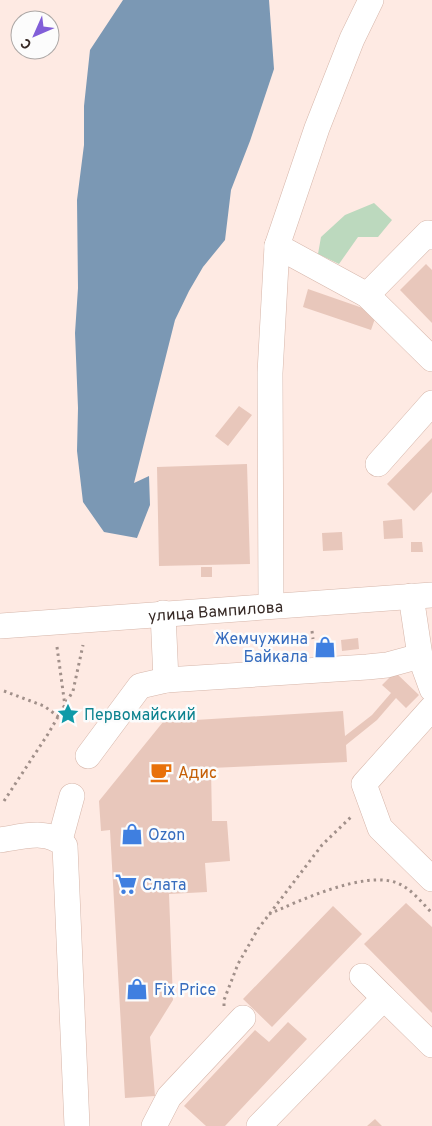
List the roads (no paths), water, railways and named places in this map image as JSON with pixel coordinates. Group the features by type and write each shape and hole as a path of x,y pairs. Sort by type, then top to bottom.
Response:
{"street":[{"path":"271,605 270,373 277,246 317,128 352,39 371,0"},
{"path":"367,295 428,233 432,236"},
{"path":"277,246 367,295 432,359"},
{"path":"378,464 432,402"},
{"path":"422,595 420,656 432,689"},
{"name":"улица Вампилова","path":"0,626 422,595"},
{"path":"163,614 166,680"},
{"path":"88,756 140,686 166,680 387,665 420,656"},
{"path":"432,708 364,784 380,828 432,878"},
{"path":"60,840 72,796"},
{"path":"0,840 42,835 54,837 65,846 77,1126"},
{"path":"362,976 432,1046"},
{"path":"267,1123 384,998"},
{"path":"154,1126 169,1098 233,1013"}],"water":[{"path":"123,0 269,0 274,69 231,190 225,240 203,267 175,320 134,483 149,476 150,505 137,538 104,532 83,502 77,451 78,408 75,333 78,288 77,200 84,145 84,106 90,50"}],"place":[{"name":"Жемчужина Байкала","path":"325,647"},
{"name":"Первомайский","path":"68,714"},
{"name":"Адис","path":"161,772"},
{"name":"Ozon","path":"132,834"},
{"name":"Слата","path":"126,884"},
{"name":"Fix Price","path":"137,989"}]}
